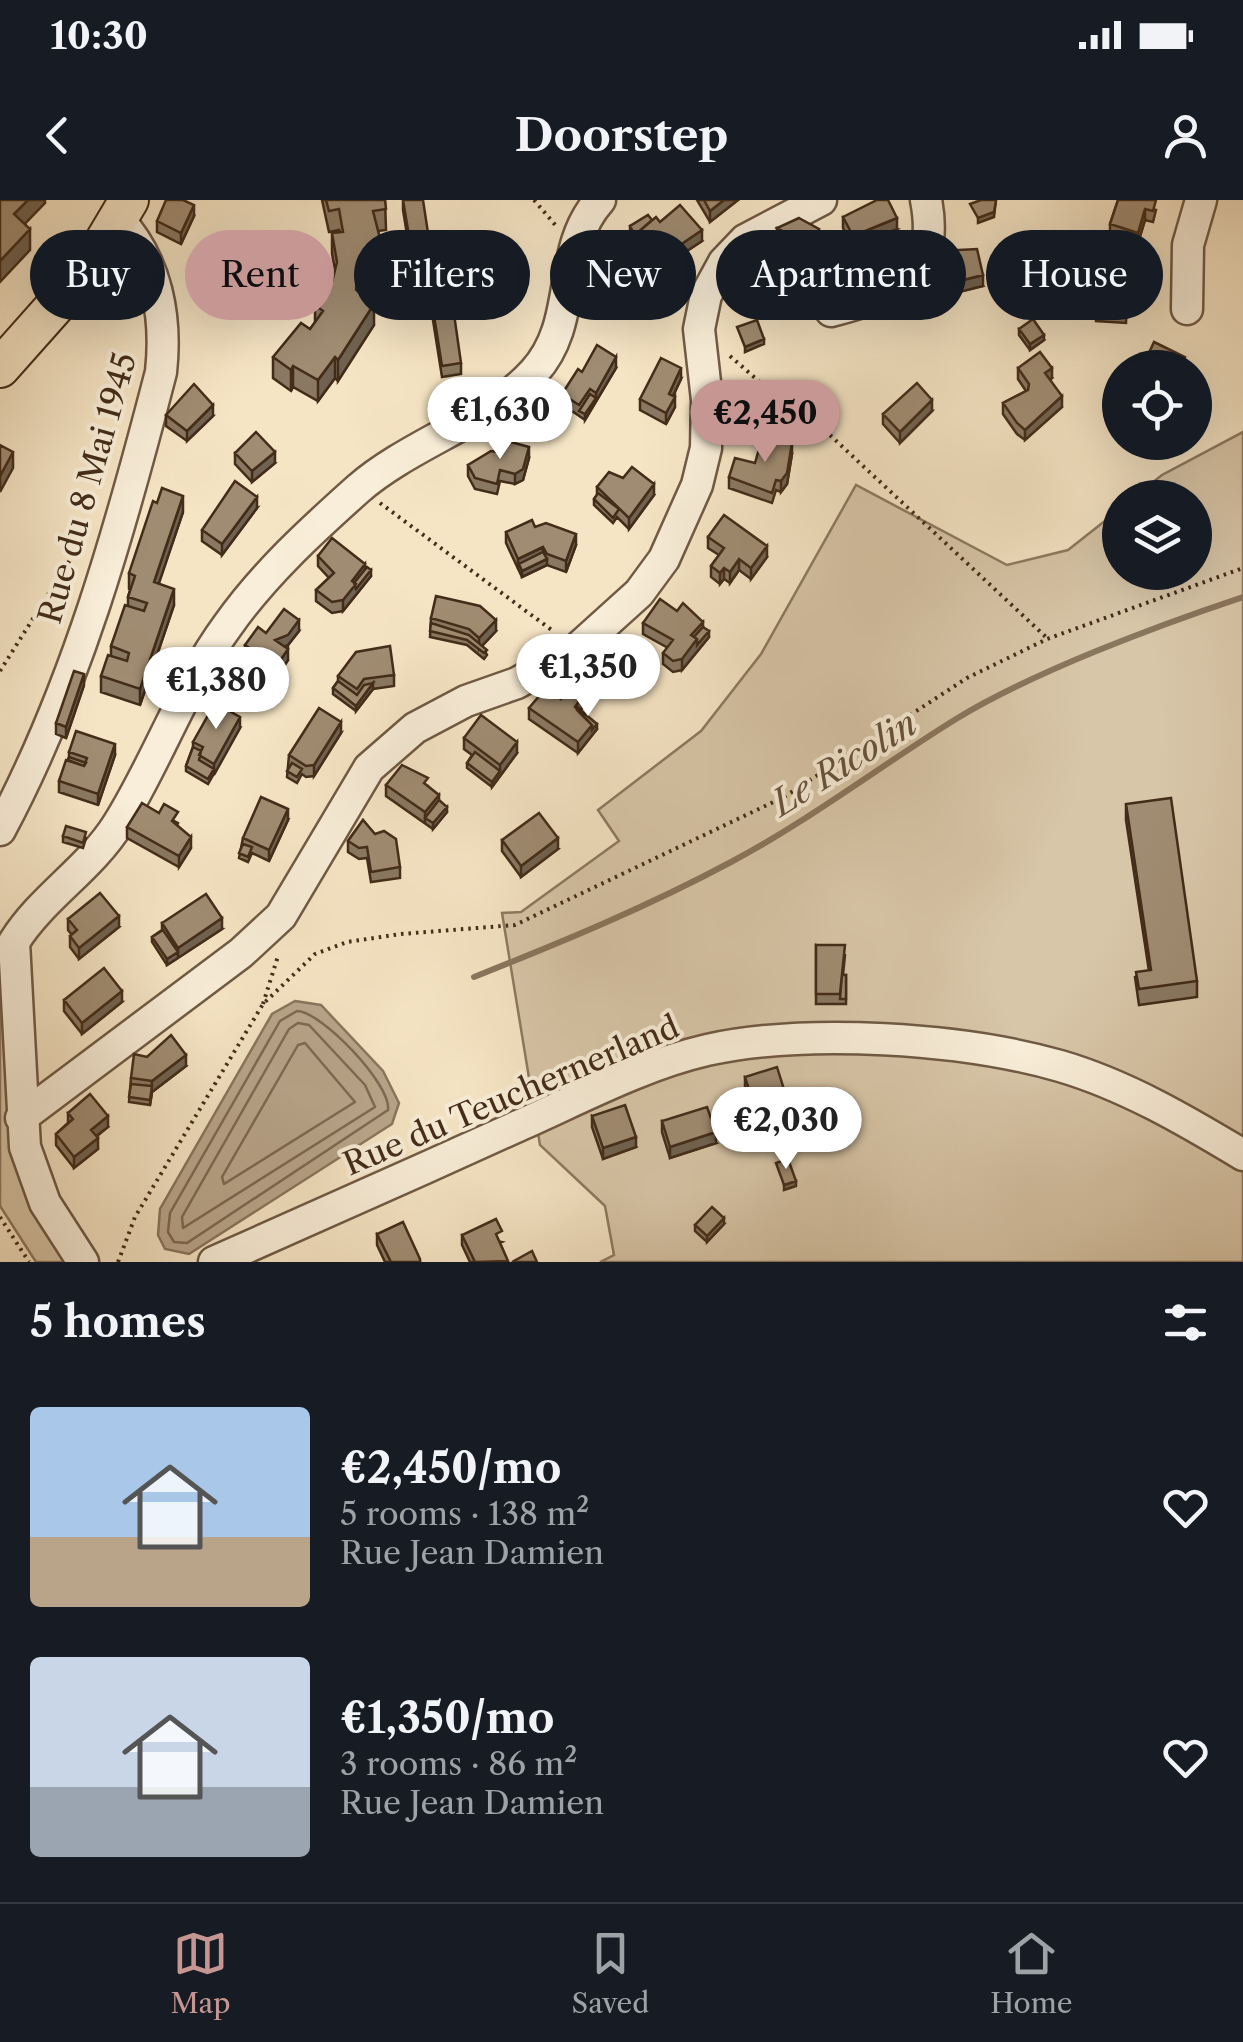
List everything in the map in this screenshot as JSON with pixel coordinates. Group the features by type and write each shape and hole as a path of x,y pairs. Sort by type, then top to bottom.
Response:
{"main road":[{"path":"0,368 110,228"}],"street":[{"path":"580,230 586,215 600,200"},
{"path":"21,1118 241,953 281,916 369,768 415,728 466,702 517,683 577,649 639,593 664,558 692,498 706,448 699,330 706,295 724,262 745,240 822,200"},
{"path":"926,200 926,230"},
{"path":"1187,309 1188,244 1202,200"},
{"name":"Rue du 8 Mai 1945","path":"0,830 33,768 88,621 161,372 164,342 155,284 146,258 110,228"},
{"path":"83,1262 45,1203 25,1147 7,937 117,826 226,627 270,573 397,458 503,397 532,374 563,320"},
{"name":"Rue du Teuchernerland","path":"214,1262 624,1079 706,1051 750,1042 877,1041 990,1053 1059,1066 1183,1119 1243,1155"}],"path":[{"path":"534,200 561,230"},
{"path":"684,320 778,398 831,436 1047,639"},
{"path":"360,488 577,649"},
{"path":"0,671 95,520"},
{"path":"118,1262 135,1217 263,1004 302,962 330,947 401,934 515,925 784,797 967,678 1047,639 1243,568"},
{"path":"263,1004 288,931 281,916"},
{"path":"0,1218 29,1262"}],"shaded area":[{"path":"1243,432 1243,1262 600,1262 614,1255 605,1206 540,1145 502,913 521,912 619,841 598,810 701,731 761,654 856,485 1007,565 1068,550 1102,523 1102,590 1212,590 1212,480 1156,480 1190,460 1212,460 1212,448"},
{"path":"0,971 6,1010 70,1262 36,1262 0,1206"}],"water":[{"path":"295,1001 321,1005 383,1071 399,1103 392,1124 189,1254 165,1249 158,1235 160,1209 272,1014"}],"building":[{"path":"0,200 28,200 14,214 30,229 0,261"},
{"path":"166,200 194,205 181,233 157,221"},
{"path":"326,200 385,200 386,209 373,211 378,230 354,230 354,320 364,320 338,360 335,357 318,380 293,366 291,370 273,357 301,323 310,329 316,320 334,320 334,233 343,232 339,209 329,211"},
{"path":"403,200 423,200 428,230 408,230"},
{"path":"704,200 724,200 710,211"},
{"path":"877,200 888,200 897,218 868,230 850,230 843,217"},
{"path":"996,200 994,212 978,218 970,204"},
{"path":"1118,200 1156,200 1153,211 1145,209 1139,230 1110,224"},
{"path":"680,205 702,230 696,234 696,230 641,230 656,217 660,222"},
{"path":"648,215 652,220 641,230 630,226"},
{"path":"799,218 819,229 781,230 777,228"},
{"path":"977,249 983,275 966,279 966,250"},
{"path":"435,320 455,320 461,363 442,366"},
{"path":"757,320 764,339 745,347 737,327"},
{"path":"1034,320 1044,335 1030,344 1019,329"},
{"path":"1154,342 1171,350 1150,350"},
{"path":"597,345 616,357 596,393 590,389 579,405 562,394 578,369 582,372"},
{"path":"1040,352 1052,368 1045,373 1062,396 1025,430 1003,403 1028,390 1029,384 1018,368"},
{"path":"661,358 681,368 669,394 675,397 666,413 640,399"},
{"path":"917,383 932,400 900,432 883,414"},
{"path":"194,384 213,405 187,431 166,415"},
{"path":"590,394 596,398 585,414 579,411"},
{"path":"256,432 275,452 252,471 235,453"},
{"path":"763,435 792,443 787,473 781,481 776,480 772,493 729,477 735,458 755,463"},
{"path":"507,441 529,447 523,469 515,474 500,470 497,484 475,478 468,465 491,451 497,452"},
{"path":"0,445 13,452 0,476"},
{"path":"632,467 654,484 629,518 597,487 609,472 623,478"},
{"path":"235,481 257,497 222,544 202,530"},
{"path":"162,488 183,496 154,582 174,589 140,689 101,676 108,655 127,661 129,653 111,646 125,605 144,611 147,603 128,597 135,576 129,573 153,501 157,503"},
{"path":"598,493 619,509 613,518 594,499"},
{"path":"724,515 767,546 751,568 739,559 730,572 724,568 720,573 711,566 724,548 708,537"},
{"path":"532,520 535,527 546,523 576,534 566,561 547,554 543,547 518,559 506,532"},
{"path":"332,538 365,564 343,600 332,602 316,590 334,573 318,556"},
{"path":"543,552 547,559 522,571 519,564"},
{"path":"367,567 371,570 356,589 354,583"},
{"path":"436,596 480,606 496,620 479,638 469,629 431,618"},
{"path":"660,599 677,611 683,603 703,622 691,635 697,639 682,659 673,661 663,653 673,640 643,623"},
{"path":"284,609 299,620 288,635 275,640 288,649 276,667 245,645 258,627 266,633"},
{"path":"431,623 469,635 487,650 484,653 467,640 430,631"},
{"path":"703,627 709,631 697,645 694,637"},
{"path":"390,646 394,675 364,679 357,689 338,676 356,652"},
{"path":"74,671 84,674 66,727 56,723"},
{"path":"338,681 357,695 364,685 373,683 356,706 333,688"},
{"path":"546,688 561,699 570,688 582,697 575,707 592,725 578,742 529,708"},
{"path":"215,703 240,717 214,764 199,755 203,747 193,742"},
{"path":"319,708 341,722 314,765 306,766 289,755"},
{"path":"578,708 597,724 592,730 592,725"},
{"path":"481,715 517,742 500,765 464,738"},
{"path":"76,731 115,744 98,794 59,781 66,760 84,766 87,758 69,752"},
{"path":"193,747 201,751 199,760 214,769 208,779 186,766"},
{"path":"475,752 500,771 492,782 467,763"},
{"path":"292,763 302,769 297,777 287,771"},
{"path":"402,765 428,778 424,783 439,795 425,812 386,785"},
{"path":"261,797 288,809 269,850 243,838"},
{"path":"1171,798 1197,981 1139,989 1136,972 1151,970 1126,804"},
{"path":"439,800 447,807 433,823 425,818"},
{"path":"142,803 159,813 164,804 178,812 172,821 191,837 179,856 127,827"},
{"path":"539,813 558,838 521,866 502,840"},
{"path":"363,820 375,834 384,831 396,839 400,867 371,872 367,847 359,848 348,841"},
{"path":"66,826 86,832 83,843 63,836"},
{"path":"243,844 252,847 248,857 239,853"},
{"path":"100,893 119,916 79,948 70,936 77,930 68,919"},
{"path":"206,894 222,918 178,948 162,923"},
{"path":"163,930 178,952 167,959 152,937"},
{"path":"816,945 845,945 840,994 816,994"},
{"path":"104,968 122,991 82,1023 64,1000"},
{"path":"842,975 846,975 846,999 840,999"},
{"path":"171,1035 186,1055 152,1081 131,1078 134,1054 147,1057"},
{"path":"777,1067 787,1099 798,1104 787,1126 751,1138 743,1116 756,1111 745,1077"},
{"path":"131,1084 152,1086 150,1100 129,1097"},
{"path":"90,1094 108,1116 91,1130 98,1138 74,1157 56,1134 73,1119 68,1113"},
{"path":"625,1105 636,1137 603,1148 592,1116"},
{"path":"707,1107 716,1132 670,1147 662,1121"},
{"path":"788,1159 796,1181 784,1185 776,1163"},
{"path":"712,1207 724,1218 707,1236 695,1225"},
{"path":"496,1219 502,1231 496,1234 508,1261 475,1262 462,1235"},
{"path":"403,1222 420,1262 391,1262 377,1234"},
{"path":"532,1251 537,1262 512,1262"}],"waterway":[{"name":"Le Ricolin","path":"474,977 604,923 731,862 789,829 956,719 1021,684 1134,636 1243,597"}]}
